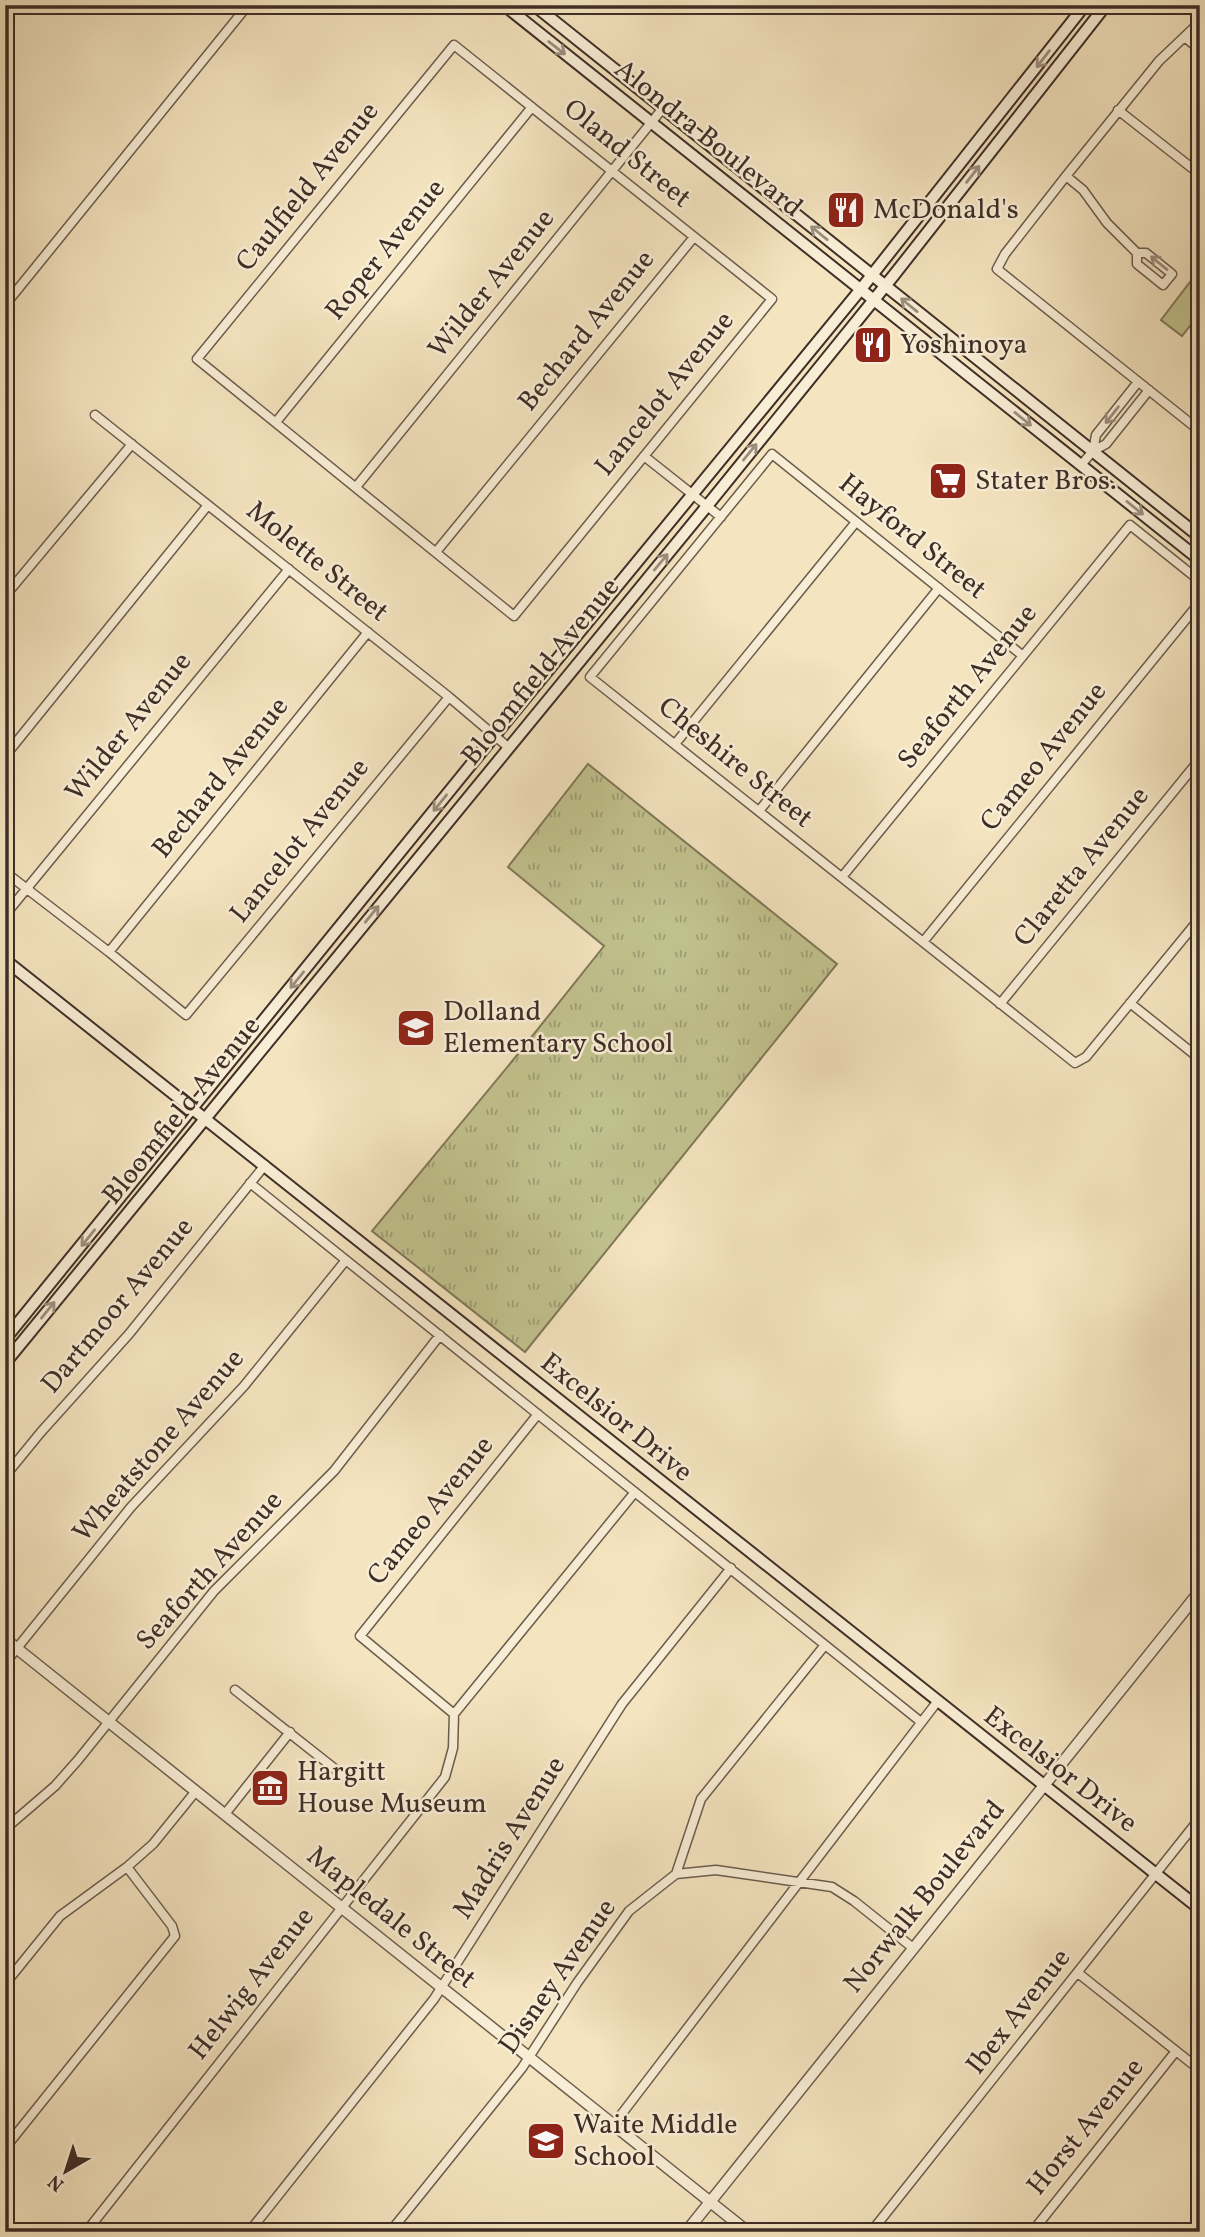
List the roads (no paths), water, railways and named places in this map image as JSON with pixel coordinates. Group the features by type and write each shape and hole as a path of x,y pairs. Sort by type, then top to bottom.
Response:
{"main road":[{"name":"Alondra Boulevard","path":"504,5 1200,560"},
{"name":"Alondra Boulevard","path":"534,5 1200,537"},
{"name":"Bloomfield Avenue","path":"5,1339 861,289 1085,5"},
{"name":"Bloomfield Avenue","path":"5,1363 707,506 885,286 1106,5"},
{"path":"994,396 1005,381"},
{"path":"782,385 795,396"},
{"name":"Excelsior Drive","path":"5,960 1200,1909"}],"street":[{"path":"5,305 248,5"},
{"path":"1200,22 1158,61 1005,254 997,269 1200,431"},
{"path":"1185,37 1200,50"},
{"name":"Oland Street","path":"454,45 772,299"},
{"name":"Caulfield Avenue","path":"276,422 197,359 454,45"},
{"name":"Roper Avenue","path":"276,422 531,107"},
{"name":"Wilder Avenue","path":"356,487 663,108"},
{"path":"1118,110 1198,172 1200,182"},
{"path":"1066,176 1083,190 1107,223 1137,253 1146,253 1172,274 1163,285 1137,264 1137,253"},
{"name":"Bechard Avenue","path":"436,552 694,237"},
{"name":"Lancelot Avenue","path":"436,552 514,616 772,299"},
{"path":"1093,451 1096,435 1143,386"},
{"path":"1081,465 1093,451 1106,444 1143,386"},
{"name":"Molette Street","path":"95,415 449,696 508,747"},
{"path":"276,422 436,552"},
{"path":"5,596 132,444"},
{"name":"Cheshire Street","path":"772,454 590,677 1075,1063 1086,1057 1130,1003"},
{"name":"Hayford Street","path":"772,454 1023,656"},
{"path":"644,456 720,517"},
{"path":"5,756 208,505"},
{"path":"676,744 856,522"},
{"name":"Seaforth Avenue","path":"842,877 1130,525 1200,581"},
{"name":"Wilder Avenue","path":"5,915 289,569"},
{"path":"759,811 939,588"},
{"name":"Cameo Avenue","path":"923,942 1200,601"},
{"name":"Bechard Avenue","path":"109,952 368,632"},
{"name":"Lancelot Avenue","path":"109,952 186,1015 449,696"},
{"name":"Claretta Avenue","path":"1000,1004 1200,759"},
{"path":"5,872 109,952"},
{"path":"1200,918 1130,1003 1200,1059"},
{"name":"Dartmoor Avenue","path":"5,1476 129,1334 265,1165"},
{"name":"Excelsior Drive","path":"250,1183 921,1722"},
{"name":"Wheatstone Avenue","path":"5,1663 131,1507 244,1386 346,1260"},
{"name":"Seaforth Avenue","path":"5,1829 55,1786 214,1591 334,1471 440,1335"},
{"name":"Cameo Avenue","path":"454,1714 360,1636 538,1414"},
{"path":"454,1714 635,1492"},
{"name":"Madris Avenue","path":"248,2232 442,1987 622,1704 730,1568"},
{"name":"Norwalk Boulevard","path":"686,2232 1200,1591"},
{"name":"Mapledale Street","path":"5,1639 748,2232"},
{"path":"825,1645 701,1799 676,1874 716,1870 832,1887 913,1948"},
{"path":"235,1690 344,1776"},
{"path":"614,2124 937,1702"},
{"name":"Helwig Avenue","path":"86,2232 445,1777 453,1748 454,1714"},
{"path":"225,1814 290,1732"},
{"path":"5,1984 60,1916 127,1867 153,1844 196,1791"},
{"name":"Ibex Avenue","path":"871,2232 1200,1818"},
{"path":"5,2148 175,1936 172,1926 127,1867"},
{"name":"Disney Avenue","path":"390,2232 530,2057 576,1983 629,1911 676,1874"},
{"path":"1078,1973 1200,2070"},
{"name":"Horst Avenue","path":"1032,2232 1176,2051"},
{"path":"1191,2232 1200,2220"}],"railway":[{"path":"5,10 9,5"}],"place":[{"name":"McDonald's","path":"846,210"},
{"name":"Yoshinoya","path":"873,345"},
{"name":"Stater Bros.","path":"948,481"},
{"name":"Dolland Elementary School","path":"416,1028"},
{"name":"Hargitt House Museum","path":"270,1788"},
{"name":"Waite Middle School","path":"546,2141"}]}
